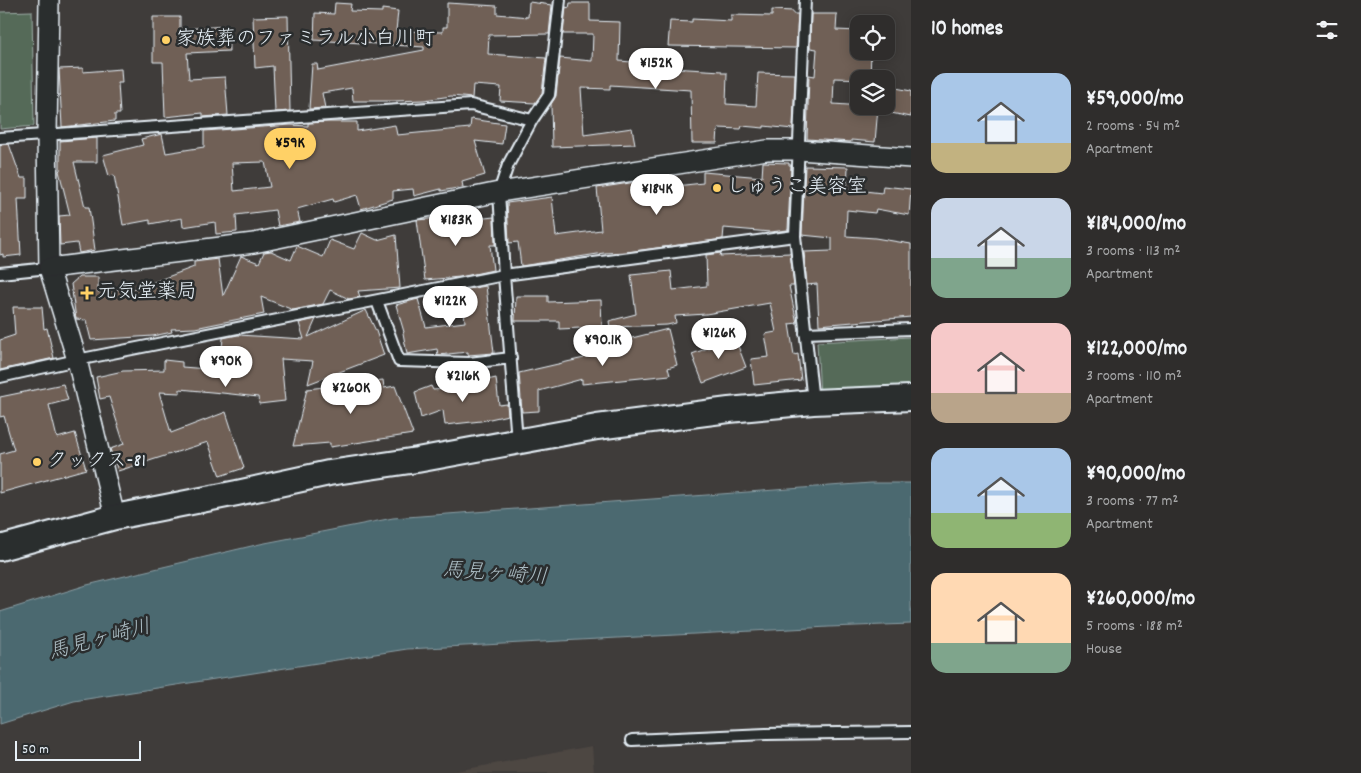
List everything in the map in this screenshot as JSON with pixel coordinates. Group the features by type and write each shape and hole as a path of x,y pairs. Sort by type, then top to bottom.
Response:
{"street":[{"path":"49,0 47,134 50,268 77,360 115,517"},
{"path":"50,268 254,243 499,192 767,150 800,150 911,158"},
{"path":"0,548 115,517 329,473 417,460 597,427 729,410 813,402 911,398"}],"lane":[{"path":"518,441 499,192 508,165 532,120 549,95 560,0"},
{"path":"805,0 795,236 813,402"},
{"path":"0,138 471,105 532,120"},
{"path":"0,378 77,360 504,276 795,236"},
{"path":"0,273 50,268"},
{"path":"377,301 399,361 469,364 511,358"},
{"path":"805,333 911,329"},
{"path":"632,740 766,734 911,732"}],"shaded area":[{"path":"592,746 594,773 445,773"}],"green space":[{"path":"32,11 34,126 0,129 0,12"},
{"path":"911,337 911,390 820,395 817,342"}],"water":[{"name":"馬見ヶ崎川","path":"871,483 911,483 911,624 407,649 74,701 0,724 0,612 87,585 260,544 393,518"}],"building":[{"path":"529,2 552,5 549,34 489,35 488,54 546,58 542,93 535,103 500,101 501,87 473,85 472,98 451,96 424,100 394,101 353,101 352,88 322,93 325,108 309,109 312,64 317,64 318,70 424,50 424,47 314,40 315,13 334,14 335,3 351,4 350,11 382,12 382,9 398,11 396,31 443,32 443,27 447,27 447,3 497,6 497,14 528,17"},
{"path":"570,3 590,3 590,21 620,22 619,61 671,65 671,68 722,71 722,73 727,73 726,104 756,106 758,73 795,74 793,129 764,126 764,128 742,126 741,129 718,128 717,143 692,143 691,90 610,85 610,89 581,88 584,135 632,128 635,144 552,147 551,104 556,96 560,58 592,61 593,34 563,34 566,7 569,8"},
{"path":"772,10 793,11 793,14 798,14 796,48 668,46 670,21 692,22 692,19 731,21 731,15 772,16"},
{"path":"811,14 837,14 836,30 850,31 850,60 871,60 870,70 850,70 850,78 834,78 833,104 850,105 850,115 877,115 875,142 807,139 809,75 815,76 817,49 810,48"},
{"path":"288,16 290,111 275,112 273,66 255,68 253,17"},
{"path":"153,17 180,17 180,29 228,26 229,51 187,53 189,79 225,77 228,115 203,117 203,113 165,117 163,62 153,62"},
{"path":"83,68 83,72 121,69 122,83 118,83 120,114 115,114 115,121 62,127 59,69"},
{"path":"895,88 911,91 911,117 895,114"},
{"path":"471,119 505,124 502,144 475,141 485,175 462,182 463,187 441,191 441,189 414,196 413,189 393,191 393,199 361,209 357,195 334,202 333,199 297,209 300,222 278,226 275,210 236,215 237,232 216,234 215,222 183,227 182,218 150,224 150,220 123,225 114,175 109,176 103,155 143,145 141,139 162,134 166,153 204,147 204,131 291,125 308,126 308,123 357,122 357,131 395,125 397,135 470,128","holes":["265,162 270,187 234,191 232,163"]},
{"path":"97,138 97,162 74,162 85,207 89,207 95,250 79,253 77,243 60,245 59,216 70,215 59,171 60,141"},
{"path":"9,144 21,178 27,178 27,199 18,199 21,255 3,257 3,254 0,255 0,145"},
{"path":"763,162 789,163 791,165 788,230 770,232 724,228 723,239 628,252 604,253 521,266 518,242 509,243 507,203 552,197 556,236 601,230 597,188 656,179 658,188 703,183 703,172 762,177"},
{"path":"805,166 848,167 847,189 882,193 883,186 911,189 909,215 876,209 875,213 847,210 846,236 875,238 911,244 911,317 819,325 817,284 807,285 804,252 832,251 832,238 802,235"},
{"path":"494,217 495,245 490,245 493,270 460,277 425,280 417,220 440,218 441,223"},
{"path":"362,233 377,240 396,235 400,288 358,291 360,297 349,299 330,290 323,304 293,310 261,297 264,314 195,328 171,329 172,332 153,336 91,340 86,320 76,319 71,284 79,277 98,277 98,292 121,289 122,294 194,267 194,262 218,259 223,296 241,256 259,263 264,252 271,251 291,260 297,246 323,257 330,240 354,249"},
{"path":"721,253 720,256 790,253 794,286 789,286 797,323 789,324 794,355 798,354 801,380 754,385 751,359 769,357 765,334 776,332 770,303 706,314 675,316 676,323 667,325 610,327 609,321 636,314 631,275 671,271 673,290 707,286 706,255"},
{"path":"486,286 494,353 468,355 468,352 438,355 437,349 407,354 404,332 396,305 418,299 426,327 465,322 462,290"},
{"path":"516,296 548,296 548,302 601,300 602,327 559,329 559,321 515,321"},
{"path":"13,307 42,307 44,329 47,328 54,358 0,370 0,340 15,335"},
{"path":"366,310 384,355 308,384 313,361 281,359 285,401 259,404 258,397 180,389 180,393 159,392 171,433 226,412 244,468 220,476 208,442 118,471 110,449 124,444 109,397 100,399 96,377 123,371 164,370 164,360 182,362 182,367 220,370 223,338 238,335 304,339 299,323 316,319 308,337"},
{"path":"668,329 677,365 668,368 670,375 582,384 582,379 539,391 539,411 522,412 519,373 584,357 619,353 616,342"},
{"path":"735,338 746,367 703,383 692,354"},
{"path":"496,378 499,405 507,404 508,415 481,421 445,425 443,410 421,418 415,392 431,386 433,390 470,387 470,384"},
{"path":"383,380 384,388 395,386 413,434 330,447 330,443 293,446 307,389"},
{"path":"63,384 68,400 49,405 57,438 75,433 86,469 0,493 0,454 14,450 4,416 0,417 0,397"}],"place":[{"name":"家族葬のファミラル小白川町","path":"166,40"},
{"name":"しゅうこ美容室","path":"717,188"},
{"name":"元気堂薬局","path":"87,293"},
{"name":"クックス-81","path":"37,462"}]}
